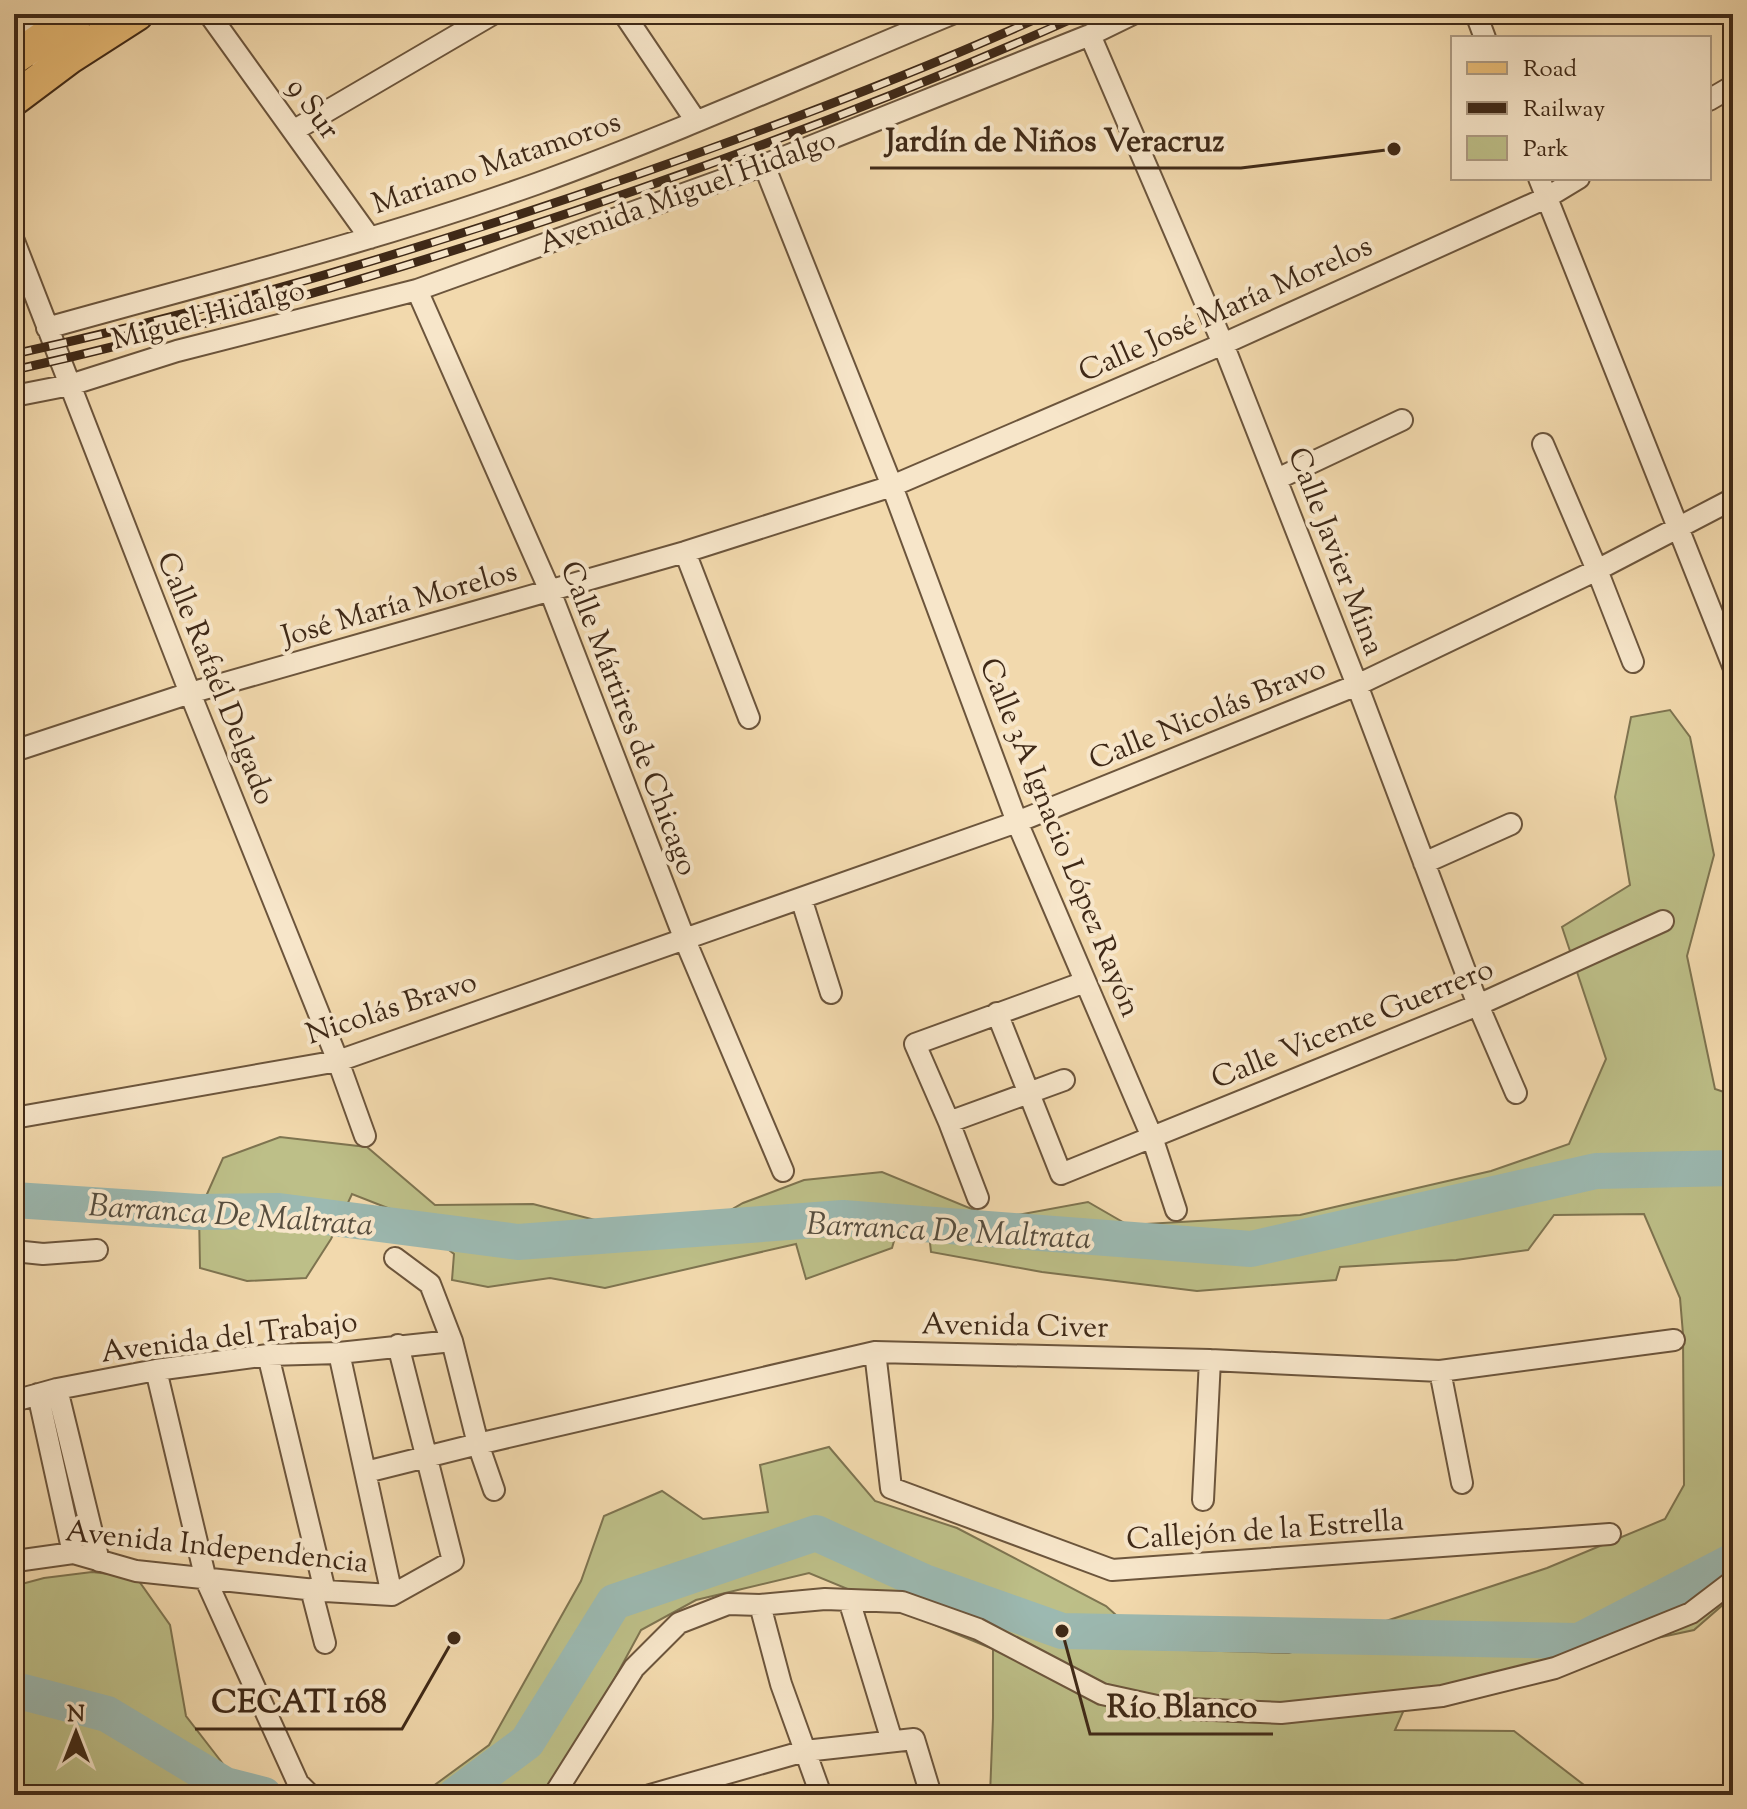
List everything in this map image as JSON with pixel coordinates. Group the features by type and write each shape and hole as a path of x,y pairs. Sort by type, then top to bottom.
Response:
{"main road":[{"path":"62,63 31,35 78,14"},
{"path":"14,99 137,14"}],"street":[{"name":"9 Sur","path":"209,14 370,238"},
{"path":"293,131 493,14"},
{"path":"624,14 696,121"},
{"name":"Mariano Matamoros","path":"47,328 370,238 537,184 952,14"},
{"name":"Avenida Miguel Hidalgo","path":"417,290 764,165 1090,35 1133,14"},
{"path":"1476,14 1484,36"},
{"name":"Calle Javier Mina","path":"1090,35 1223,344 1478,1005 1516,1093"},
{"path":"1711,99 1733,86"},
{"name":"Calle 3A Ignacio López Rayón","path":"764,165 892,486 1017,822 1152,1137 1176,1210"},
{"name":"Calle José María Morelos","path":"892,486 1223,344 1542,188 1572,180"},
{"path":"1542,188 1733,666"},
{"name":"Calle Rafaél Delgado","path":"14,241 365,1136"},
{"name":"Miguel Hidalgo","path":"14,396 70,385 177,351 417,290"},
{"name":"Calle Mártires de Chicago","path":"417,290 550,591 685,940 783,1171"},
{"path":"1277,479 1402,420"},
{"path":"1543,444 1633,662"},
{"name":"José María Morelos","path":"14,751 190,693 685,552 892,486"},
{"name":"Calle Nicolás Bravo","path":"685,940 1017,822 1357,685 1597,570 1733,499"},
{"path":"685,552 749,718"},
{"path":"1424,863 1511,824"},
{"path":"801,898 831,993"},
{"name":"Calle Vicente Guerrero","path":"1030,1093 1061,1174 1478,1005 1663,921"},
{"name":"Nicolás Bravo","path":"14,1118 338,1061 685,940"},
{"path":"978,1198 915,1044 1085,982"},
{"path":"997,1013 1030,1093"},
{"path":"949,1122 1064,1080"},
{"path":"14,1251 43,1254 97,1250"},
{"path":"395,1258 430,1284 452,1341 478,1444 494,1490"},
{"name":"Avenida Civer","path":"366,1472 875,1352 1210,1360 1440,1371 1674,1340"},
{"name":"Avenida del Trabajo","path":"14,1401 156,1370 268,1355 339,1353 452,1341"},
{"path":"398,1345 427,1457"},
{"name":"Callejón de la Estrella","path":"875,1352 891,1488 1112,1570 1610,1534"},
{"path":"339,1353 392,1595"},
{"path":"268,1355 318,1590 325,1643"},
{"path":"1203,1500 1210,1360"},
{"path":"156,1370 206,1580 304,1789"},
{"path":"1440,1371 1462,1483"},
{"path":"47,1392 73,1553"},
{"path":"47,1392 99,1561"},
{"name":"Avenida Independencia","path":"14,1563 73,1553 136,1571 206,1580 392,1595 453,1561 427,1457"},
{"path":"554,1795 634,1668 679,1623 728,1604 760,1605 825,1599 902,1602 978,1629 1102,1694 1166,1708 1281,1713 1442,1696 1555,1668 1691,1613 1733,1581"},
{"path":"849,1600 892,1741"},
{"path":"760,1605 781,1684 821,1795"},
{"path":"650,1795 805,1751 914,1739 931,1795"}],"green space":[{"path":"1670,710 1690,737 1714,855 1687,956 1715,1089 1733,1095 1733,1596 1694,1630 1522,1667 1406,1705 1395,1730 1514,1731 1597,1795 990,1795 993,1649 809,1573 696,1600 641,1630 552,1794 421,1795 489,1745 581,1581 604,1516 662,1491 703,1519 768,1512 760,1465 829,1447 875,1501 957,1528 1106,1606 1154,1649 1289,1653 1547,1568 1665,1519 1684,1485 1680,1298 1644,1214 1554,1215 1528,1250 1456,1260 1340,1267 1336,1280 1197,1291 1042,1272 931,1252 929,1234 899,1224 892,1248 806,1279 796,1244 605,1288 550,1278 488,1287 452,1280 454,1254 403,1214 352,1194 331,1239 306,1278 247,1281 200,1268 199,1212 223,1158 280,1137 367,1147 435,1205 533,1204 677,1241 743,1203 804,1180 882,1172 996,1219 1088,1202 1128,1225 1300,1215 1491,1171 1569,1144 1606,1059 1562,927 1630,885 1615,797 1631,717"},
{"path":"92,1572 136,1577 170,1625 186,1716 227,1769 304,1795 14,1795 14,1586 44,1578"}],"waterway":[{"name":"Barranca De Maltrata","path":"14,1200 199,1212 279,1211 518,1242 843,1218 1251,1249 1596,1171 1733,1168"},
{"path":"456,1795 527,1742 614,1602 816,1533 924,1582 1062,1631 1579,1641 1733,1561"},
{"path":"14,1697 23,1692 107,1714 225,1785 264,1795"}],"railway":[{"path":"14,354 252,296 487,225 796,117 1047,14"},
{"path":"14,370 262,308 581,209 870,104 1083,14"}],"place":[{"name":"Jardín de Niños Veracruz","path":"1394,149"},
{"name":"Río Blanco","path":"1062,1631"},
{"name":"CECATI 168","path":"454,1638"}]}
